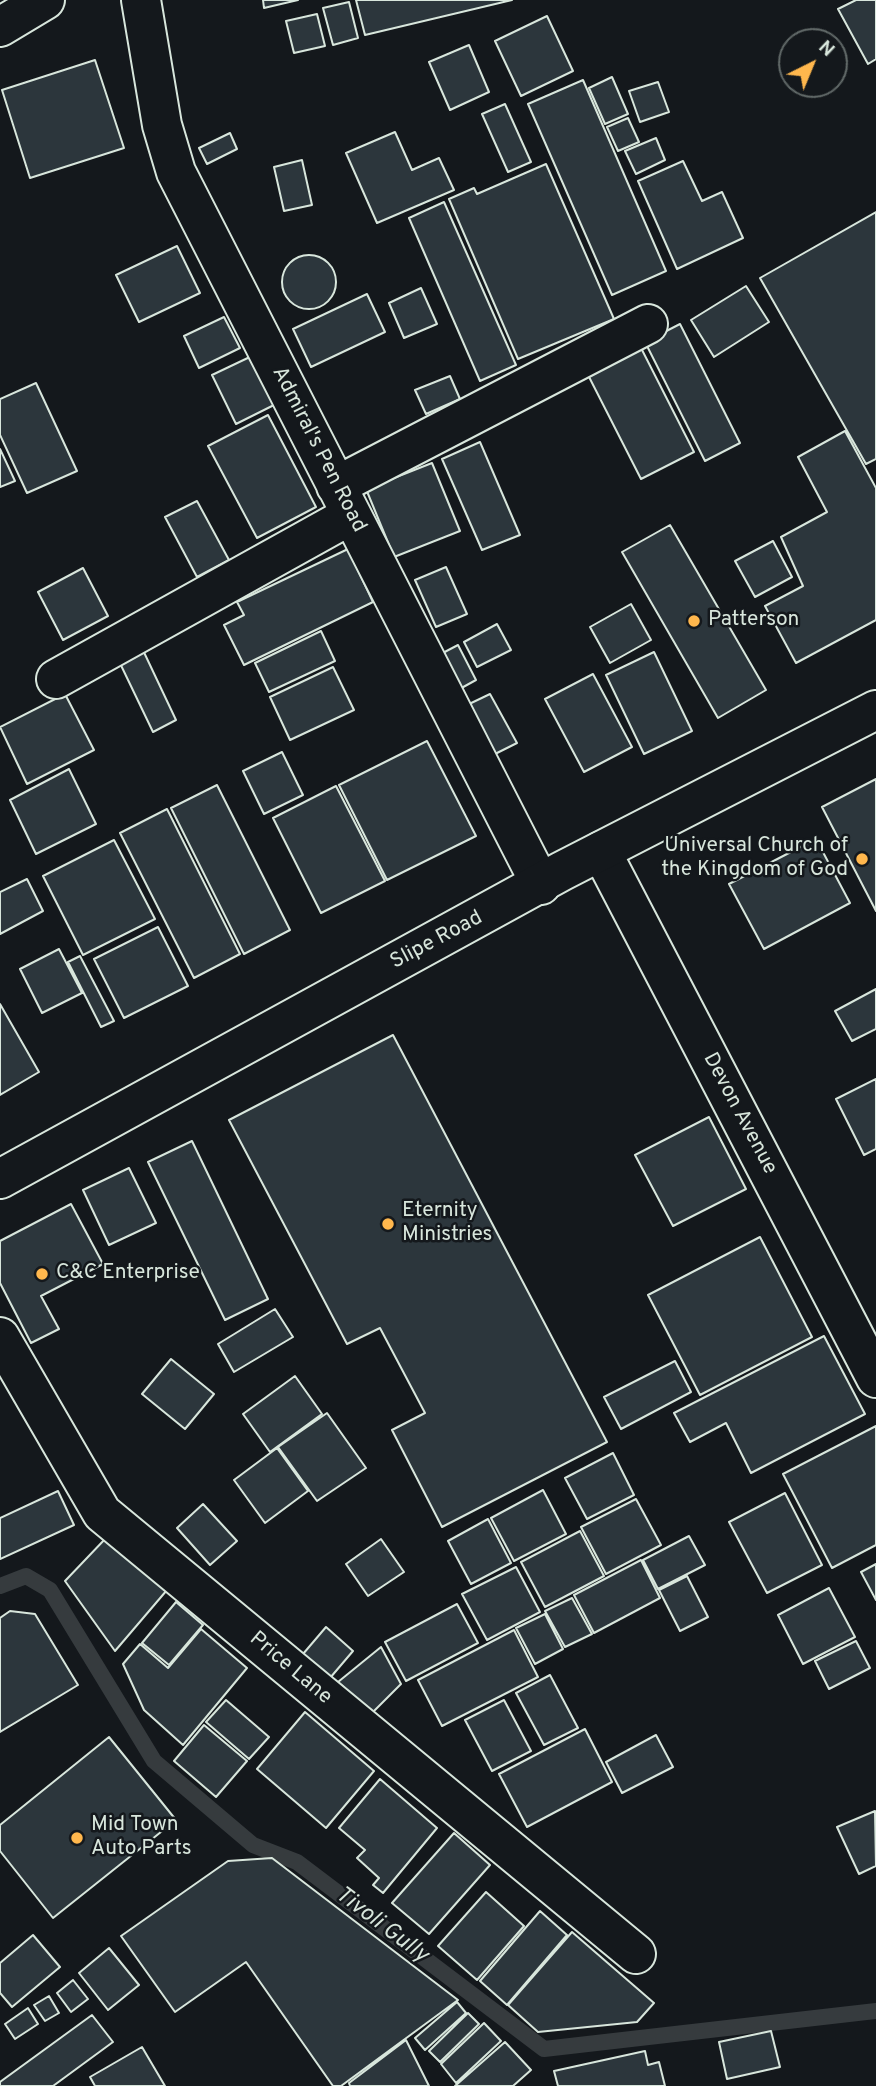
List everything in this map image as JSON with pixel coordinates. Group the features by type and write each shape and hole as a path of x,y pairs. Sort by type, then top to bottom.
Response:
{"street":[{"path":"0,27 44,0"},
{"name":"Admiral's Pen Road","path":"141,0 162,125 176,172 541,885"},
{"path":"56,680 344,501 648,324"},
{"name":"Slipe Road","path":"0,1178 601,851 876,710"},
{"name":"Devon Avenue","path":"601,851 876,1378"},
{"name":"Price Lane","path":"0,1337 102,1513 636,1954"}],"building":[{"path":"263,0 298,0 264,8"},
{"path":"356,0 512,0 365,35"},
{"path":"856,0 876,0 876,59 868,64 838,9"},
{"path":"349,2 358,38 333,45 323,8"},
{"path":"317,14 325,46 294,53 286,21"},
{"path":"547,16 573,71 521,96 495,41"},
{"path":"469,45 489,92 450,110 429,62"},
{"path":"95,60 124,148 30,178 2,90"},
{"path":"612,77 628,114 605,124 589,88"},
{"path":"583,80 666,271 612,295 528,104"},
{"path":"658,82 669,112 640,122 629,91"},
{"path":"505,104 531,162 508,172 482,114"},
{"path":"628,118 639,142 618,151 607,127"},
{"path":"395,132 412,170 439,158 454,190 377,223 346,153"},
{"path":"230,133 237,149 207,164 199,148"},
{"path":"656,138 665,160 636,174 625,151"},
{"path":"302,160 312,205 284,211 274,167"},
{"path":"683,161 702,201 722,192 743,238 677,269 638,181"},
{"path":"546,164 614,319 518,359 449,199 474,188 477,194"},
{"path":"444,202 516,365 480,381 409,218"},
{"path":"876,212 876,459 866,464 760,278"},
{"path":"177,246 200,293 139,322 116,275"},
{"path":"309,255 328,263 336,282 328,301 309,309 290,301 282,282 290,263"},
{"path":"746,286 769,322 714,357 691,320"},
{"path":"421,288 437,324 404,338 389,303"},
{"path":"367,294 385,332 311,367 293,329"},
{"path":"224,317 240,348 199,368 184,336"},
{"path":"680,324 740,443 705,461 645,342"},
{"path":"639,344 694,452 641,479 586,371"},
{"path":"254,355 278,403 236,424 212,375"},
{"path":"450,376 460,399 426,414 415,390"},
{"path":"36,383 77,471 27,493 0,435 0,399"},
{"path":"268,415 316,507 257,538 208,446"},
{"path":"845,431 876,488 876,620 796,663 765,606 803,586 781,537 827,512 798,457"},
{"path":"480,442 520,535 482,550 442,459"},
{"path":"0,449 15,481 0,487"},
{"path":"432,463 460,531 394,557 366,489"},
{"path":"197,501 229,560 197,577 165,517"},
{"name":"Patterson","path":"670,525 766,690 718,718 622,552"},
{"path":"773,541 792,577 755,597 735,561"},
{"path":"348,549 373,602 244,665 224,625 244,615 237,602"},
{"path":"446,567 467,614 436,627 415,580"},
{"path":"83,568 108,616 63,640 38,592"},
{"path":"631,604 651,640 610,663 590,627"},
{"path":"497,624 511,650 477,667 464,642"},
{"path":"321,631 335,661 269,692 255,663"},
{"path":"458,645 476,680 456,691 437,656"},
{"path":"141,646 176,720 153,732 117,657"},
{"path":"654,652 692,731 644,754 606,675"},
{"path":"333,667 354,710 290,740 270,697"},
{"path":"593,674 632,747 584,772 545,699"},
{"path":"65,694 94,750 27,784 0,727"},
{"path":"490,694 517,743 491,756 465,706"},
{"path":"427,741 476,836 387,880 339,785"},
{"path":"282,752 303,795 264,814 243,771"},
{"path":"69,769 96,824 36,854 10,800"},
{"name":"Universal Church of the Kingdom of God","path":"876,779 876,911 822,807"},
{"path":"217,785 290,930 244,954 171,808"},
{"path":"336,786 385,881 321,913 273,818"},
{"path":"167,809 240,954 194,978 120,833"},
{"path":"816,839 850,903 764,949 729,884"},
{"path":"114,840 155,919 83,955 43,876"},
{"path":"27,879 43,911 0,934 0,892"},
{"path":"158,927 188,986 124,1018 94,959"},
{"path":"59,949 82,993 42,1013 20,969"},
{"path":"80,956 114,1021 101,1027 68,962"},
{"path":"876,989 876,1029 852,1041 835,1011"},
{"path":"0,1004 39,1072 0,1095"},
{"name":"Eternity Ministries","path":"393,1035 607,1442 442,1527 392,1430 425,1413 380,1328 347,1344 229,1120"},
{"path":"876,1079 876,1149 864,1155 836,1099"},
{"path":"709,1117 746,1189 673,1226 635,1155"},
{"path":"192,1141 268,1299 225,1320 148,1162"},
{"path":"129,1168 156,1223 109,1245 83,1190"},
{"name":"C&C Enterprise","path":"71,1204 103,1264 41,1296 59,1329 31,1343 0,1283 0,1241"},
{"path":"760,1237 812,1337 700,1395 648,1295"},
{"path":"275,1309 293,1337 234,1372 218,1344"},
{"path":"824,1336 865,1414 751,1473 726,1423 690,1442 674,1413"},
{"path":"171,1359 214,1394 185,1429 142,1394"},
{"path":"675,1361 691,1392 621,1429 604,1397"},
{"path":"295,1376 322,1414 270,1452 243,1414"},
{"path":"327,1413 366,1468 317,1501 278,1447"},
{"path":"876,1426 876,1545 832,1568 783,1474"},
{"path":"277,1448 308,1491 265,1523 234,1480"},
{"path":"613,1453 634,1495 587,1519 565,1478"},
{"path":"543,1490 566,1534 514,1561 491,1518"},
{"path":"58,1491 74,1525 0,1559 0,1518"},
{"path":"785,1493 822,1565 767,1593 729,1522"},
{"path":"636,1499 661,1545 606,1574 581,1527"},
{"path":"203,1504 237,1541 210,1565 177,1528"},
{"path":"488,1519 511,1563 471,1584 448,1541"},
{"path":"580,1531 604,1576 545,1607 521,1562"},
{"path":"689,1536 705,1565 658,1589 643,1560"},
{"path":"106,1538 167,1590 115,1651 65,1581"},
{"path":"381,1539 404,1572 368,1596 346,1564"},
{"path":"641,1560 660,1598 594,1633 574,1595"},
{"path":"876,1564 876,1600 861,1572"},
{"path":"516,1567 540,1612 487,1640 462,1594"},
{"path":"687,1576 708,1617 680,1631 659,1590"},
{"path":"829,1588 855,1637 803,1664 778,1615"},
{"path":"572,1598 592,1634 565,1647 545,1611"},
{"path":"176,1602 203,1625 169,1665 142,1643"},
{"path":"457,1604 478,1643 406,1681 385,1642"},
{"path":"10,1611 35,1614 78,1685 0,1732 0,1618"},
{"path":"545,1614 563,1649 535,1664 516,1628"},
{"path":"326,1627 353,1651 330,1678 303,1654"},
{"path":"201,1629 247,1668 183,1745 144,1710 123,1664 140,1644 168,1668"},
{"path":"514,1630 538,1677 442,1726 418,1680"},
{"path":"856,1641 870,1668 829,1689 815,1661"},
{"path":"381,1647 401,1684 372,1713 338,1682"},
{"path":"550,1675 578,1728 544,1745 516,1693"},
{"path":"226,1700 269,1737 249,1759 206,1722"},
{"path":"504,1700 531,1751 492,1771 465,1720"},
{"path":"305,1712 374,1771 326,1828 257,1769"},
{"path":"204,1725 247,1761 216,1797 174,1761"},
{"path":"585,1729 612,1782 527,1827 499,1774"},
{"path":"656,1735 673,1767 622,1793 606,1762"},
{"name":"Mid Town Auto Parts","path":"109,1737 176,1820 53,1918 0,1851 0,1825"},
{"path":"380,1779 437,1828 383,1893 373,1885 379,1878 357,1858 365,1850 339,1828"},
{"path":"875,1811 876,1866 859,1874 837,1827"},
{"path":"454,1833 490,1865 429,1934 392,1903"},
{"path":"272,1858 458,2000 341,2086 333,2086 246,1962 175,2012 121,1936 228,1861"},
{"path":"486,1892 524,1926 477,1980 438,1946"},
{"path":"540,1911 567,1935 507,2005 480,1981"},
{"path":"572,1932 654,2003 637,2022 538,2032 508,2005"},
{"path":"33,1935 60,1967 12,2007 0,1993 0,1963"},
{"path":"109,1948 139,1985 108,2010 79,1973"},
{"path":"73,1980 88,1999 71,2012 57,1993"},
{"path":"49,1996 59,2013 45,2021 34,2005"},
{"path":"457,2002 466,2013 425,2050 415,2038"},
{"path":"28,2008 38,2024 15,2039 5,2024"},
{"path":"468,2013 479,2024 440,2062 429,2051"},
{"path":"92,2015 113,2042 53,2086 0,2086 0,2082"},
{"path":"484,2023 501,2041 456,2083 441,2064"},
{"path":"771,2031 780,2067 727,2079 719,2042"},
{"path":"406,2040 429,2086 350,2086 349,2083"},
{"path":"505,2042 531,2070 513,2086 455,2086"},
{"path":"142,2047 165,2086 95,2086 90,2077"},
{"path":"645,2051 648,2065 659,2062 665,2086 558,2086 554,2071"}],"waterway":[{"name":"Tivoli Gully","path":"0,1586 26,1576 50,1590 154,1761 253,1845 297,1862 544,2049 876,2011"}],"place":[{"name":"Patterson","path":"694,621"},
{"name":"Universal Church of the Kingdom of God","path":"862,859"},
{"name":"Eternity Ministries","path":"388,1224"},
{"name":"C&C Enterprise","path":"42,1274"},
{"name":"Mid Town Auto Parts","path":"77,1838"}]}
